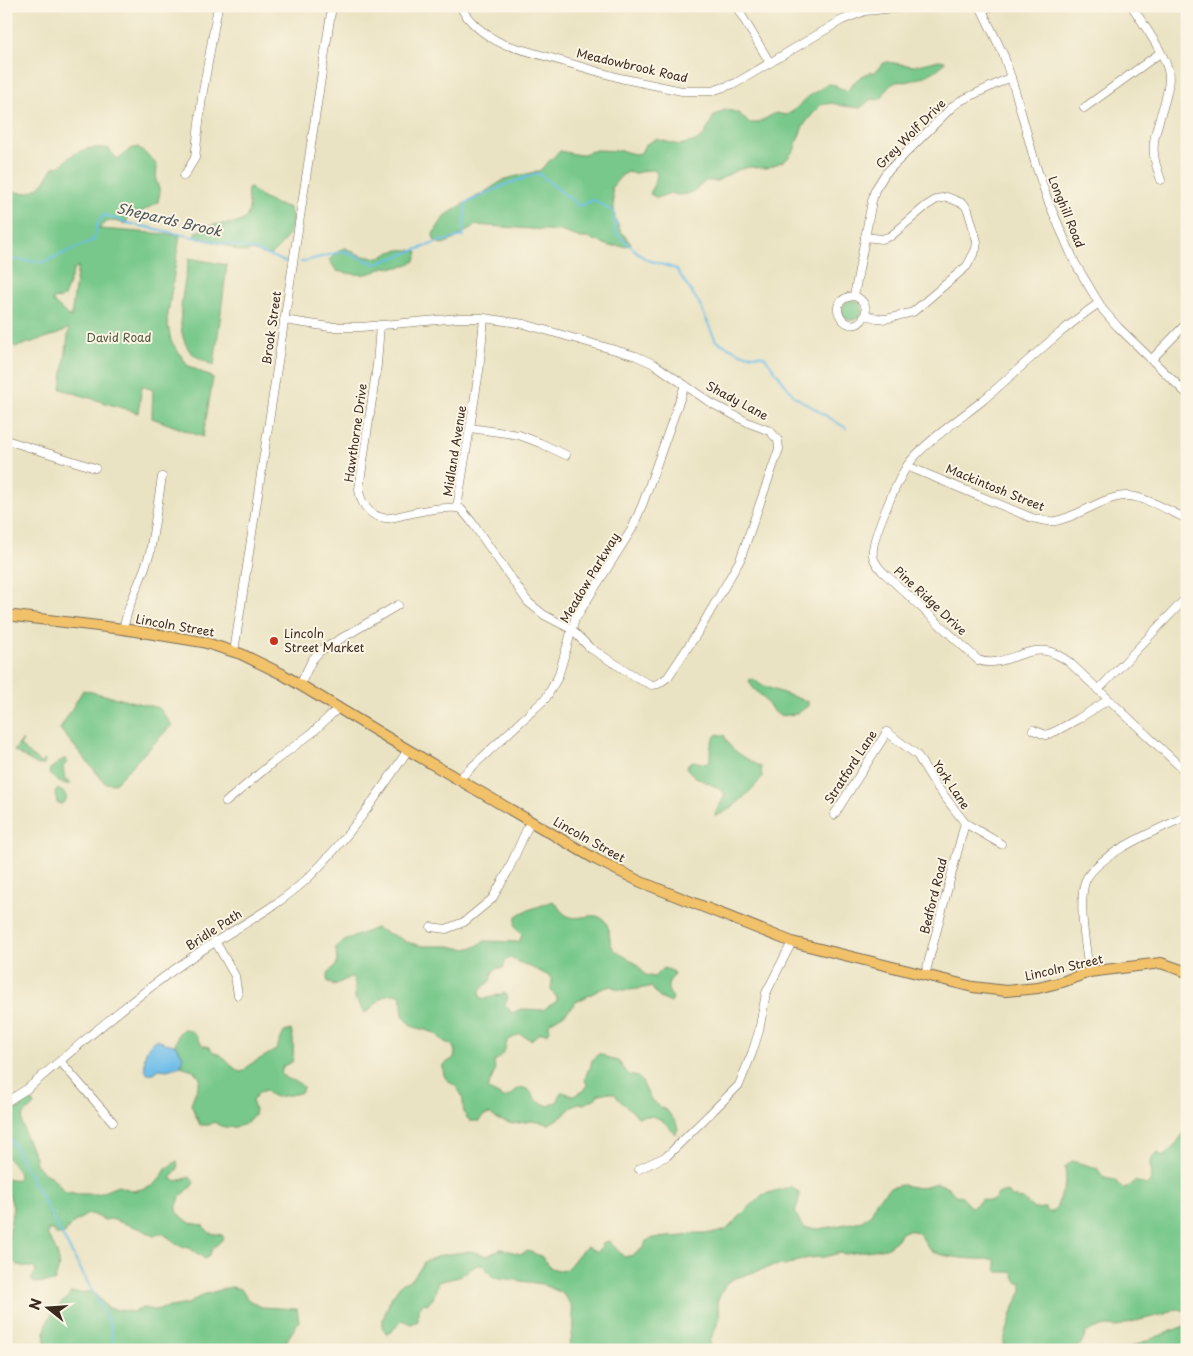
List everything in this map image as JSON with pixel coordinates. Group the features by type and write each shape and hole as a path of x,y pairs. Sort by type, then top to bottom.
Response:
{"main road":[{"name":"Lincoln Street","path":"6,615 123,629 203,642 234,652 262,664 300,685 458,780 597,860 641,882 792,942 973,987 1006,991 1038,988 1089,972 1161,963 1187,972"}],"street":[{"path":"184,176 196,158 202,97 218,6"},
{"name":"Brook Street","path":"234,652 332,6"},
{"name":"Meadowbrook Road","path":"460,6 473,24 503,44 620,78 675,90 697,92 719,90 736,83 857,10 865,11 916,6"},
{"path":"736,6 770,63"},
{"path":"980,8 993,6"},
{"path":"1132,6 1160,52 1168,70 1169,76 1154,146 1161,180"},
{"name":"Longhill Road","path":"980,8 1004,56 1048,201 1075,263 1099,303 1118,327 1187,394"},
{"path":"1084,108 1160,52"},
{"name":"Grey Wolf Drive","path":"854,296 872,201 875,190 885,174 952,107 960,101 1011,77"},
{"path":"865,238 882,239 891,236 926,206 937,199 947,198 964,204 968,210 977,241 976,250 967,266 913,312 886,319 866,315"},
{"path":"847,296 854,296 863,301 866,307 866,315 855,324 848,324 842,321 838,308 841,301 847,296"},
{"name":"Pine Ridge Drive","path":"1099,303 1075,320 924,448 907,466 875,538 872,554 882,571 978,660 995,662 1025,653 1041,651 1056,654 1069,662 1187,773"},
{"name":"Shady Lane","path":"284,320 330,327 361,327 460,318 484,318 524,324 636,356 660,368 711,403 749,423 770,431 780,444 740,560 700,629 668,677 658,684 652,685 590,648 571,629"},
{"name":"Midland Avenue","path":"484,318 479,372 457,508 461,509 471,521 528,602 544,615 571,629"},
{"path":"1151,360 1187,323"},
{"name":"Hawthorne Drive","path":"380,325 377,365 359,489 360,497 365,506 375,515 385,518 441,507 457,508"},
{"name":"Meadow Parkway","path":"458,780 546,698 558,677 575,619 632,529 685,385"},
{"path":"470,428 519,435 566,455"},
{"path":"6,440 95,468"},
{"name":"Mackintosh Street","path":"907,466 1032,518 1048,521 1073,516 1119,496 1127,496 1152,503 1187,519"},
{"path":"123,629 129,607 150,553 162,476"},
{"path":"1098,690 1187,597"},
{"path":"300,685 312,660 320,651 398,605"},
{"path":"1033,730 1046,735 1056,731 1108,700"},
{"path":"226,802 272,763 312,733 338,708"},
{"name":"Stratford Lane","path":"834,814 887,732"},
{"name":"York Lane","path":"887,732 917,755 935,784 965,823 1001,844"},
{"name":"Bridle Path","path":"6,1102 27,1089 146,990 215,941 286,898 331,854 360,818 408,750"},
{"path":"1089,972 1083,921 1083,895 1088,875 1113,852 1187,816"},
{"path":"431,927 446,929 464,922 492,899 507,873 530,822"},
{"name":"Bedford Road","path":"925,975 965,823"},
{"path":"215,941 235,976 238,995"},
{"path":"639,1169 667,1156 739,1085 759,1031 766,993 792,942"},
{"path":"60,1061 113,1122"}],"green space":[{"path":"939,60 945,61 939,68 908,82 894,83 888,88 882,98 877,100 871,99 860,108 832,103 820,105 803,126 795,149 786,160 767,168 749,167 737,170 717,181 706,181 687,194 678,195 670,193 657,198 650,194 657,176 656,171 628,172 621,176 612,187 615,218 620,230 631,244 610,246 589,238 581,238 560,231 476,225 453,240 443,244 434,240 433,234 445,216 505,179 539,171 560,151 580,155 596,150 623,151 634,154 641,153 645,145 656,139 679,145 697,141 704,135 714,116 726,109 740,114 749,123 757,123 776,113 786,115 792,112 809,96 828,84 836,85 848,91 859,78 865,74 875,72 882,64 887,62 913,66"},
{"path":"138,147 157,166 156,181 160,191 158,202 141,212 131,214 126,224 114,221 108,222 99,229 180,235 167,320 171,341 187,365 213,378 203,437 152,418 153,390 142,386 138,413 61,389 69,328 58,334 16,347 6,341 6,180 12,191 26,193 38,188 54,167 61,166 71,156 82,150 95,148 109,149 115,157 119,158 132,148","holes":["78,266 71,318 53,302 54,298 64,297 74,269"]},
{"path":"251,188 268,201 288,207 291,214 292,220 289,233 271,255 265,255 252,250 239,251 222,244 196,238 194,233 208,226 235,223 244,219 249,209 248,189"},
{"path":"346,248 359,255 369,257 384,256 390,252 401,250 418,252 415,261 408,264 384,267 367,274 356,274 337,271 329,260 339,250"},
{"name":"David Road","path":"189,258 227,265 214,366 190,351 182,331 181,306"},
{"path":"852,300 859,303 862,310 859,317 852,320 845,317 842,310 845,303"},
{"path":"753,679 761,685 808,702 808,706 796,714 780,716 752,686 749,680"},
{"path":"83,690 159,708 172,725 114,784 105,783 60,729"},
{"path":"717,734 725,736 734,750 761,767 762,777 741,800 715,816 725,794 716,787 695,777 687,768 688,764 693,761 706,764 710,760 710,749"},
{"path":"22,740 20,746 40,763 45,760 44,765 38,765 14,751"},
{"path":"66,759 67,763 63,766 65,781 70,781 70,785 59,782 49,774 50,769"},
{"path":"57,789 66,796 66,800 62,804 57,803 55,792"},
{"path":"552,901 567,916 598,916 603,919 608,926 613,948 633,961 645,975 654,977 663,968 673,971 674,975 668,986 669,992 673,997 671,1003 660,998 651,987 620,990 611,986 601,989 576,1002 566,1013 551,1022 548,1033 540,1033 531,1040 520,1034 507,1041 503,1053 494,1061 495,1071 487,1089 504,1098 512,1095 518,1088 525,1088 530,1091 537,1101 549,1106 558,1101 560,1094 563,1092 573,1096 584,1091 587,1085 585,1079 592,1060 598,1054 602,1054 609,1059 618,1061 629,1075 638,1077 641,1080 652,1101 668,1112 676,1123 678,1129 675,1134 667,1125 655,1117 638,1117 615,1094 608,1092 597,1095 596,1098 584,1104 579,1103 549,1124 532,1121 513,1124 499,1120 490,1114 483,1116 479,1121 470,1121 464,1111 461,1094 444,1076 443,1065 454,1058 455,1051 452,1045 443,1041 435,1033 411,1026 403,1015 401,995 389,994 385,996 365,1013 355,999 353,978 334,985 328,982 328,973 337,964 336,947 375,928 406,942 422,946 449,946 464,949 475,947 485,941 519,942 522,935 515,926 516,916","holes":["510,958 549,976 552,982 551,990 557,1001 543,1010 521,1009 512,1013 505,1005 508,997 505,993 485,999 480,997 480,990 491,980 493,971 503,968 506,960"]},
{"path":"183,1029 192,1032 202,1045 209,1047 240,1072 276,1050 284,1032 291,1030 293,1037 292,1062 283,1066 281,1074 301,1084 303,1087 302,1092 277,1097 272,1096 265,1090 258,1093 252,1101 255,1109 254,1116 247,1123 230,1127 218,1125 214,1122 209,1125 200,1125 191,1105 200,1078 193,1070 181,1066 183,1056 175,1045 179,1033"},
{"path":"32,1100 34,1105 23,1116 22,1123 36,1164 44,1173 52,1177 64,1191 78,1194 98,1194 118,1186 134,1191 152,1186 160,1179 166,1169 177,1161 178,1168 171,1179 177,1181 190,1177 194,1182 180,1197 176,1209 177,1213 190,1223 202,1225 210,1233 222,1235 224,1238 212,1249 205,1259 191,1249 176,1244 162,1233 153,1236 144,1230 111,1219 105,1220 92,1214 86,1215 72,1224 63,1235 56,1235 53,1230 48,1230 47,1234 58,1257 57,1275 54,1282 34,1283 31,1280 36,1271 34,1268 17,1265 12,1260 7,1246 13,1207 9,1194 6,1193 6,1178 17,1180 19,1177 18,1170 6,1156 6,1111 12,1107 21,1109 22,1102"},
{"path":"1187,1129 1187,1311 1175,1309 1165,1314 1117,1327 1094,1328 1086,1333 1081,1344 1076,1348 1068,1350 1004,1350 1003,1344 1015,1304 1022,1291 1022,1283 1017,1282 1012,1272 998,1272 996,1261 993,1259 946,1256 934,1252 926,1245 921,1236 914,1231 900,1233 896,1241 886,1248 808,1258 786,1265 772,1266 733,1279 726,1284 717,1301 720,1317 710,1341 710,1350 569,1350 574,1323 571,1305 562,1293 542,1284 493,1277 483,1265 477,1265 459,1277 438,1282 433,1299 427,1304 424,1303 418,1309 418,1321 411,1324 402,1320 387,1334 383,1328 383,1319 391,1298 401,1284 412,1279 425,1261 442,1255 471,1251 487,1256 501,1249 521,1254 528,1251 541,1256 551,1268 563,1271 587,1247 598,1252 604,1242 609,1241 624,1257 634,1255 644,1247 646,1241 654,1238 684,1236 695,1233 715,1233 726,1230 762,1195 791,1187 799,1192 799,1200 795,1212 805,1228 820,1229 862,1221 872,1213 876,1201 889,1188 902,1185 919,1188 937,1183 948,1187 955,1195 962,1197 969,1206 973,1207 982,1199 994,1200 998,1194 1003,1192 1009,1193 1012,1197 1023,1199 1034,1209 1045,1208 1048,1212 1053,1212 1056,1209 1066,1182 1065,1167 1072,1161 1097,1168 1104,1178 1115,1180 1119,1186 1125,1189 1135,1181 1146,1185 1150,1183 1153,1156 1158,1153 1163,1156 1166,1154 1173,1148"},
{"path":"231,1287 241,1289 247,1299 261,1307 297,1309 299,1321 287,1340 286,1350 47,1350 45,1335 48,1320 62,1302 68,1298 70,1293 93,1292 108,1308 132,1312 143,1308 153,1310 188,1304 202,1295"},
{"path":"1187,1325 1187,1350 1123,1350"}],"water":[{"path":"157,1039 175,1045 183,1056 181,1066 167,1070 159,1069 154,1073 147,1074 145,1054 149,1046"}],"waterway":[{"name":"Shepards Brook","path":"301,262 344,251 376,264 438,242 463,236 466,203 505,185 538,173 579,206 594,200 614,212 616,233 645,259 676,269 699,303 716,341 743,354 764,356 794,396 846,428"},
{"name":"Shepards Brook","path":"6,259 44,262 94,240 98,222 104,215 127,223 255,250 286,262"},
{"path":"6,1131 110,1324 114,1350"}],"place":[{"name":"Lincoln Street Market","path":"274,641"}]}
